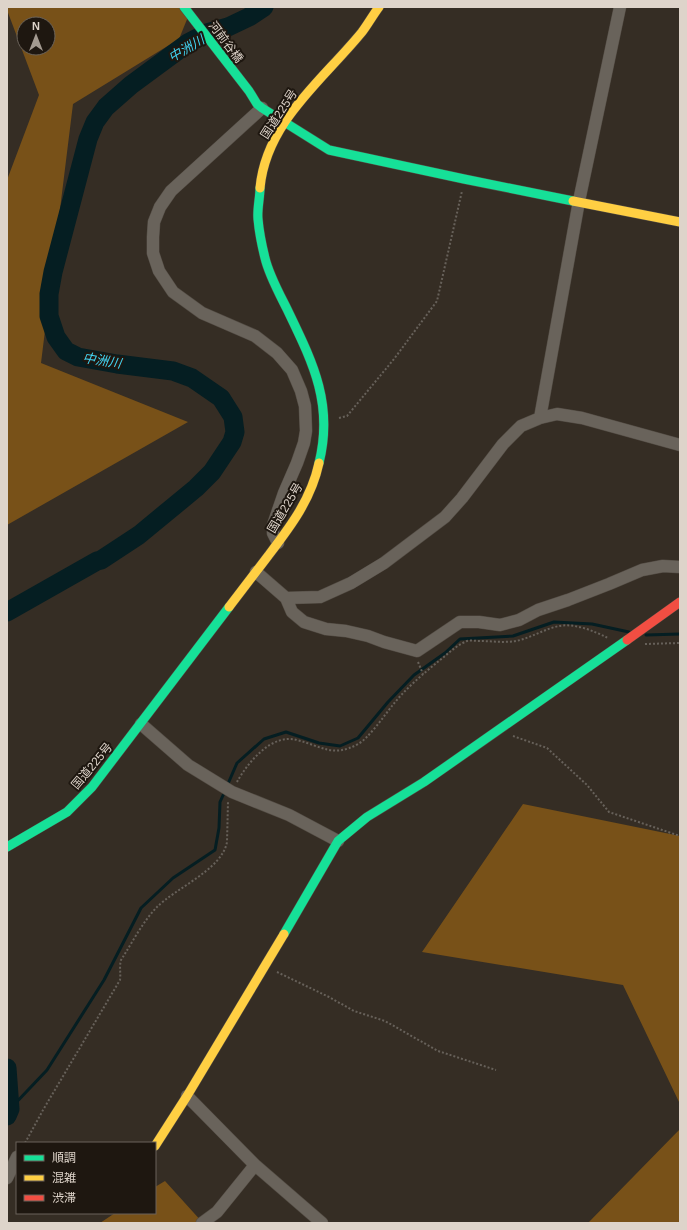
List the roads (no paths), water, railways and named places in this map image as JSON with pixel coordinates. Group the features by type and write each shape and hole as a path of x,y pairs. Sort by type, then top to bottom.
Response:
{"main road":[{"name":"河前谷橋","path":"184,7 257,104 329,150 464,179 680,222"},
{"name":"国道225号","path":"7,848 67,812 92,787 278,543 303,505 311,488 321,460 323,448 324,422 322,398 308,354 277,290 265,259 258,218 258,200 264,168 269,152 285,122 303,97 362,32 379,7"},
{"path":"156,1144 187,1096 265,966 338,841 367,818 424,782 680,602"}],"street":[{"path":"540,418 580,201 620,7"},
{"path":"262,108 171,191 160,207 154,222 152,237 153,253 159,271 173,292 202,313 254,336 278,353 292,370 301,391 306,421 306,431 304,443 297,463 272,525 273,533 278,543"},
{"path":"286,598 320,597 351,583 384,563 445,517 462,498 503,444 521,426 540,418 557,414 582,418 680,445"},
{"path":"256,572 286,598 292,612 304,622 326,629 346,631 368,636 417,651 460,622 479,622 500,625 519,620 538,610 589,592 642,570 663,566 680,567"},
{"path":"140,724 188,765 228,789 289,815 338,841"},
{"path":"187,1096 255,1165 322,1223"},
{"path":"7,1178 16,1159"},
{"path":"202,1223 217,1212 255,1165"}],"waterway":[{"name":"中洲川","path":"7,612 101,560 139,535 196,488 212,472 232,442 235,432 233,417 221,398 192,378 173,371 117,364 78,357 66,351 56,337 49,316 49,294 53,272 88,139 95,122 106,107 131,85 188,43 207,33 228,27 249,17 264,7"},
{"path":"227,786 237,763 264,739 286,732 319,743 340,746 358,738 388,702 414,675 445,653 460,639 513,636 554,622 592,624 629,632"},
{"path":"646,635 680,634"},
{"path":"10,1109 47,1070 104,980 141,908 173,878 215,850 219,828 220,802 225,791"},
{"name":"中洲川","path":"7,1068 10,1109 7,1116"}]}
